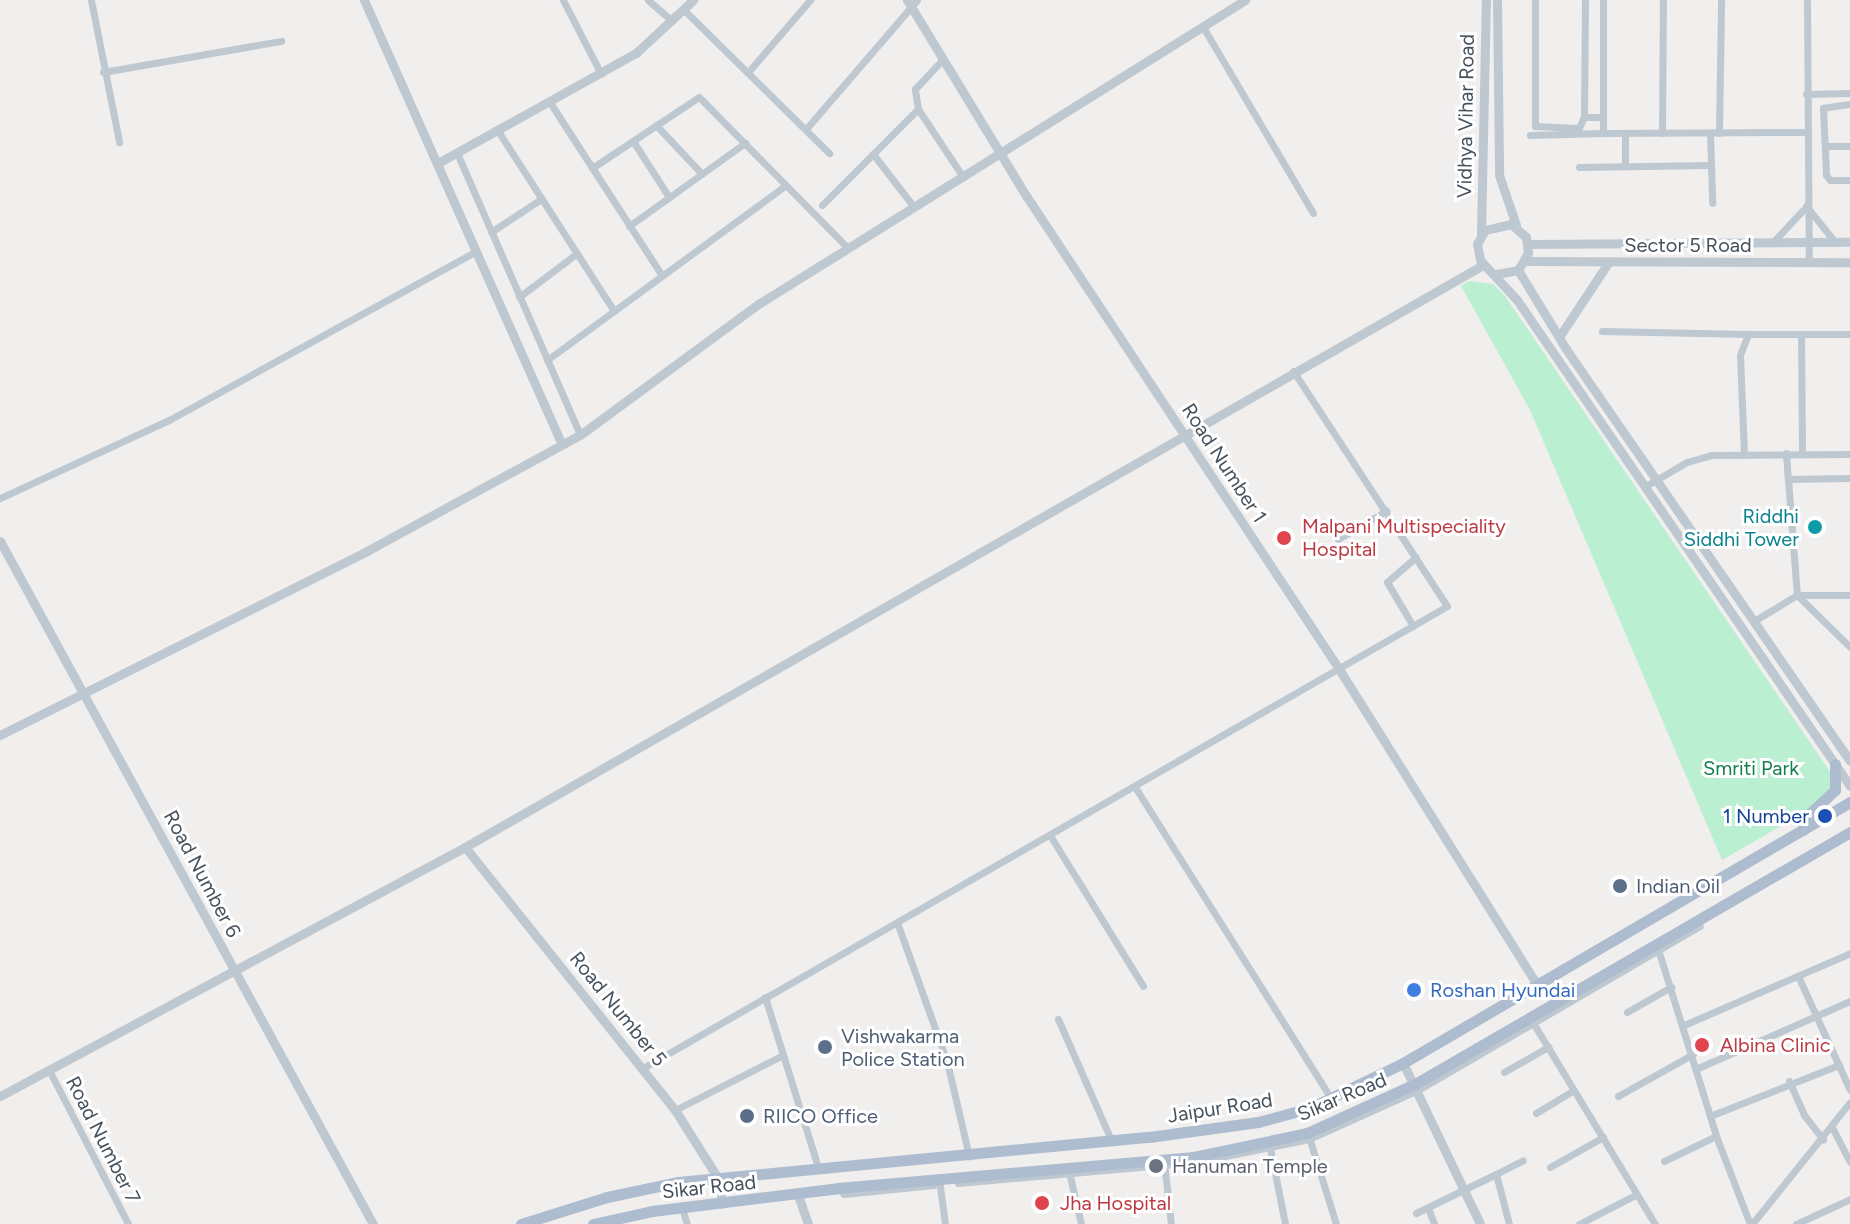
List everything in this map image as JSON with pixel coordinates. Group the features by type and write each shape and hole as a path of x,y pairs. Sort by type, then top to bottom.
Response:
{"main road":[{"path":"1803,830 1804,819 1835,790 1835,764"},
{"name":"Jaipur Road","path":"521,1224 637,1190 1258,1122 1332,1100 1538,986 1850,802"},
{"name":"Sikar Road","path":"593,1224 682,1208 838,1188 1069,1172 1164,1162 1270,1147 1308,1136 1417,1087 1850,832"}],"street":[{"path":"91,0 119,142"},
{"path":"364,0 562,444"},
{"path":"563,0 601,74"},
{"path":"648,0 672,21"},
{"path":"438,163 601,74 672,21 693,0"},
{"path":"749,71 810,0"},
{"name":"Road Number 1","path":"907,0 915,5 943,59 1002,154 1339,669 1538,986"},
{"path":"0,735 391,538 580,435 760,303 1245,0"},
{"name":"Vidhya Vihar Road","path":"1481,234 1486,0"},
{"name":"Vidhya Vihar Road","path":"1497,0 1499,175 1516,226"},
{"path":"1535,0 1532,121 1538,128 1579,128 1584,117 1585,0"},
{"path":"1603,0 1603,133"},
{"path":"1662,133 1663,0"},
{"path":"1719,133 1721,0"},
{"path":"1807,0 1805,204 1809,262"},
{"path":"806,129 915,5"},
{"path":"684,10 829,153"},
{"path":"1203,27 1313,213"},
{"path":"1585,31 1603,30"},
{"path":"103,72 281,41"},
{"path":"1585,45 1603,45"},
{"path":"943,59 915,89 918,109 963,177"},
{"path":"1806,94 1850,93"},
{"path":"592,168 699,97 848,248"},
{"path":"549,101 662,276"},
{"path":"1850,104 1823,108 1826,175 1830,180 1850,180"},
{"path":"822,205 918,109"},
{"path":"1584,117 1603,117"},
{"path":"656,125 702,174"},
{"path":"498,131 614,311"},
{"path":"1530,135 1806,132"},
{"path":"1625,134 1625,165"},
{"path":"1710,134 1712,203"},
{"path":"633,141 669,197"},
{"path":"629,226 745,143"},
{"path":"1826,146 1850,146"},
{"path":"457,153 580,435"},
{"path":"873,154 914,207"},
{"path":"1579,167 1711,165"},
{"path":"547,360 786,185"},
{"path":"491,232 541,199"},
{"path":"1805,204 1835,242"},
{"path":"1772,243 1801,218 1805,204"},
{"path":"1496,274 1518,270 1525,261 1528,244 1516,226 1494,224 1481,234 1477,250 1483,265 1496,274 1850,786"},
{"name":"Sector 5 Road","path":"1528,244 1850,242"},
{"path":"0,498 169,420 475,252"},
{"path":"519,297 576,254"},
{"name":"Sector 5 Road","path":"1525,261 1850,262"},
{"path":"1559,337 1608,263"},
{"path":"0,1096 465,847 1483,265"},
{"path":"1518,270 1559,337 1850,761"},
{"path":"1602,331 1850,334"},
{"path":"1744,455 1740,355 1748,334"},
{"path":"1801,334 1802,454"},
{"path":"643,1068 898,925 1447,606 1293,371"},
{"path":"1786,453 1797,595 1850,647"},
{"path":"1644,487 1701,457 1850,454"},
{"path":"1788,479 1850,478"},
{"path":"1338,539 1386,511"},
{"name":"Road Number 6","path":"0,541 373,1224"},
{"path":"1413,626 1387,582 1416,557"},
{"path":"1754,621 1797,595 1850,595"},
{"path":"1135,787 1332,1100"},
{"path":"1051,837 1143,986"},
{"path":"1850,838 1658,947 1698,1068 1716,1136 1751,1224 1850,1102"},
{"name":"Road Number 5","path":"465,847 675,1110 719,1180 722,1204"},
{"path":"898,925 947,1062 969,1156"},
{"path":"1684,1025 1850,953"},
{"path":"1798,976 1850,1090"},
{"path":"1627,1012 1671,987"},
{"path":"765,997 819,1170"},
{"path":"1698,1068 1850,1001"},
{"path":"1058,1019 1111,1140"},
{"path":"1532,1020 1655,1224"},
{"path":"1504,1072 1548,1047"},
{"path":"1618,1096 1693,1054"},
{"path":"675,1110 783,1055"},
{"path":"1403,1063 1466,1189 1480,1224"},
{"path":"1710,1116 1789,1081 1839,1065"},
{"name":"Road Number 7","path":"49,1070 128,1224"},
{"path":"1789,1081 1804,1115 1823,1139"},
{"path":"1536,1113 1574,1090"},
{"path":"1832,1127 1850,1162"},
{"path":"1308,1136 1336,1224"},
{"path":"1664,1161 1716,1136"},
{"path":"1550,1167 1603,1137"},
{"path":"1841,1144 1850,1140"},
{"path":"1270,1147 1285,1224"},
{"path":"1416,1213 1523,1160"},
{"path":"1164,1162 1171,1224"},
{"path":"1069,1172 1081,1224"},
{"path":"1496,1174 1509,1224"},
{"path":"940,1181 945,1224"},
{"path":"1579,1224 1637,1194"},
{"path":"798,1195 805,1224"},
{"path":"1796,1224 1850,1199"},
{"path":"682,1208 687,1224"},
{"path":"1428,1208 1434,1224"}],"green space":[{"name":"Smriti Park","path":"1469,281 1493,284 1505,296 1835,779 1819,804 1722,860 1530,410 1461,286"}],"place":[{"name":"Riddhi Siddhi Tower","path":"1815,527"},
{"name":"Malpani Multispeciality Hospital","path":"1284,538"},
{"name":"1 Number","path":"1825,816"},
{"name":"Indian Oil","path":"1620,886"},
{"name":"Roshan Hyundai","path":"1414,990"},
{"name":"Albina Clinic","path":"1702,1045"},
{"name":"Vishwakarma Police Station","path":"825,1047"},
{"name":"RIICO Office","path":"747,1116"},
{"name":"Hanuman Temple","path":"1156,1166"},
{"name":"Jha Hospital","path":"1042,1203"}]}
